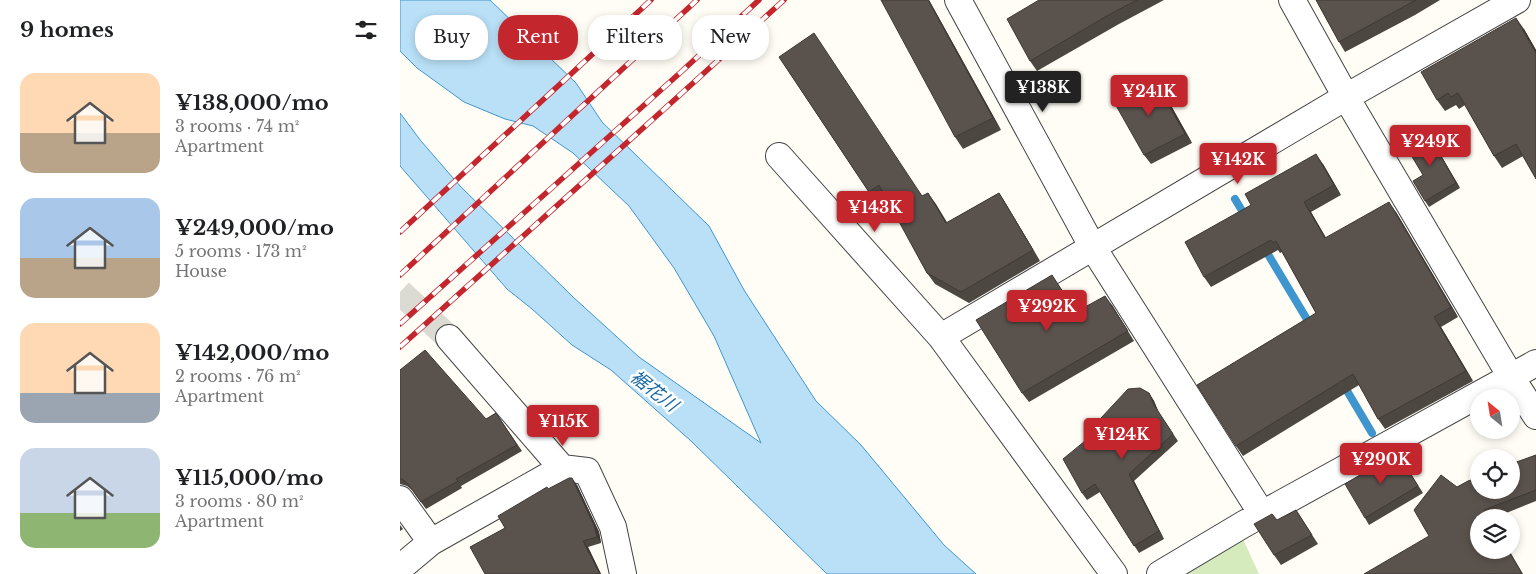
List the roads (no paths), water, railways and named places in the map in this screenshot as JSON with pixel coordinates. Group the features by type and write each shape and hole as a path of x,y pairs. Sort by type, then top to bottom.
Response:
{"street":[{"path":"958,0 1092,246 1262,514"},
{"path":"1292,0 1346,97 1511,377 1536,416"},
{"path":"940,337 1346,97 1517,0"},
{"path":"779,156 940,337 1114,574"},
{"path":"449,338 562,468"},
{"path":"1160,574 1262,514 1536,363"},
{"path":"400,568 431,542 562,468 587,471 614,527 623,574"},
{"path":"400,499 431,542"}],"water":[{"name":"裾花川","path":"400,0 490,0 506,15 498,15 498,60 552,60 576,83 602,122 709,226 744,290 816,401 861,445 944,545 976,574 827,574 691,441 611,370 572,345 507,289 400,166 400,113 421,141 460,186 573,297 639,357 761,443 714,336 674,268 629,206 573,153 533,126 505,119 464,102 417,68 400,51"}],"waterway":[{"path":"1235,199 1247,219"},
{"path":"1263,246 1311,326"},
{"path":"1343,384 1372,433"}],"tunnel":[{"path":"400,292 449,338"}],"railway":[{"path":"400,232 651,0"},
{"path":"400,275 697,0"},
{"path":"400,324 759,0"},
{"path":"400,347 784,0"}]}
